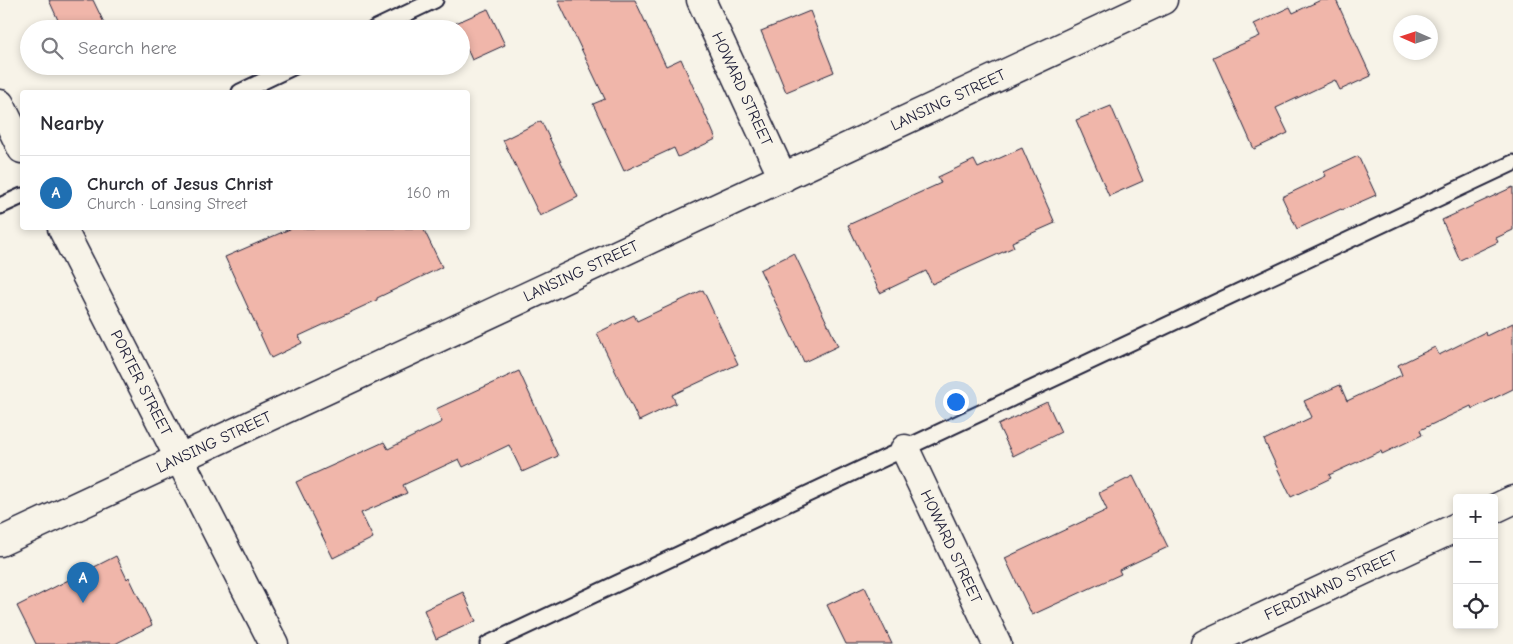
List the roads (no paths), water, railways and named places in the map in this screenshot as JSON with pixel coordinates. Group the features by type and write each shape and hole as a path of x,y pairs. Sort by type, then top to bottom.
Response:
{"street":[{"name":"HOWARD STREET","path":"701,0 782,178"},
{"name":"LANSING STREET","path":"0,542 1163,0"},
{"path":"0,104 20,145"},
{"name":"PORTER STREET","path":"63,230 274,644"},
{"name":"HOWARD STREET","path":"905,449 997,644"},
{"path":"1498,507 1513,500"},
{"name":"FERDINAND STREET","path":"1205,644 1453,528"}],"lane":[{"path":"393,20 435,0"},
{"path":"244,90 276,75"},
{"path":"488,644 1513,163"},
{"path":"0,206 20,197"}],"place":[{"name":"Church of Jesus Christ","path":"83,603"}]}
